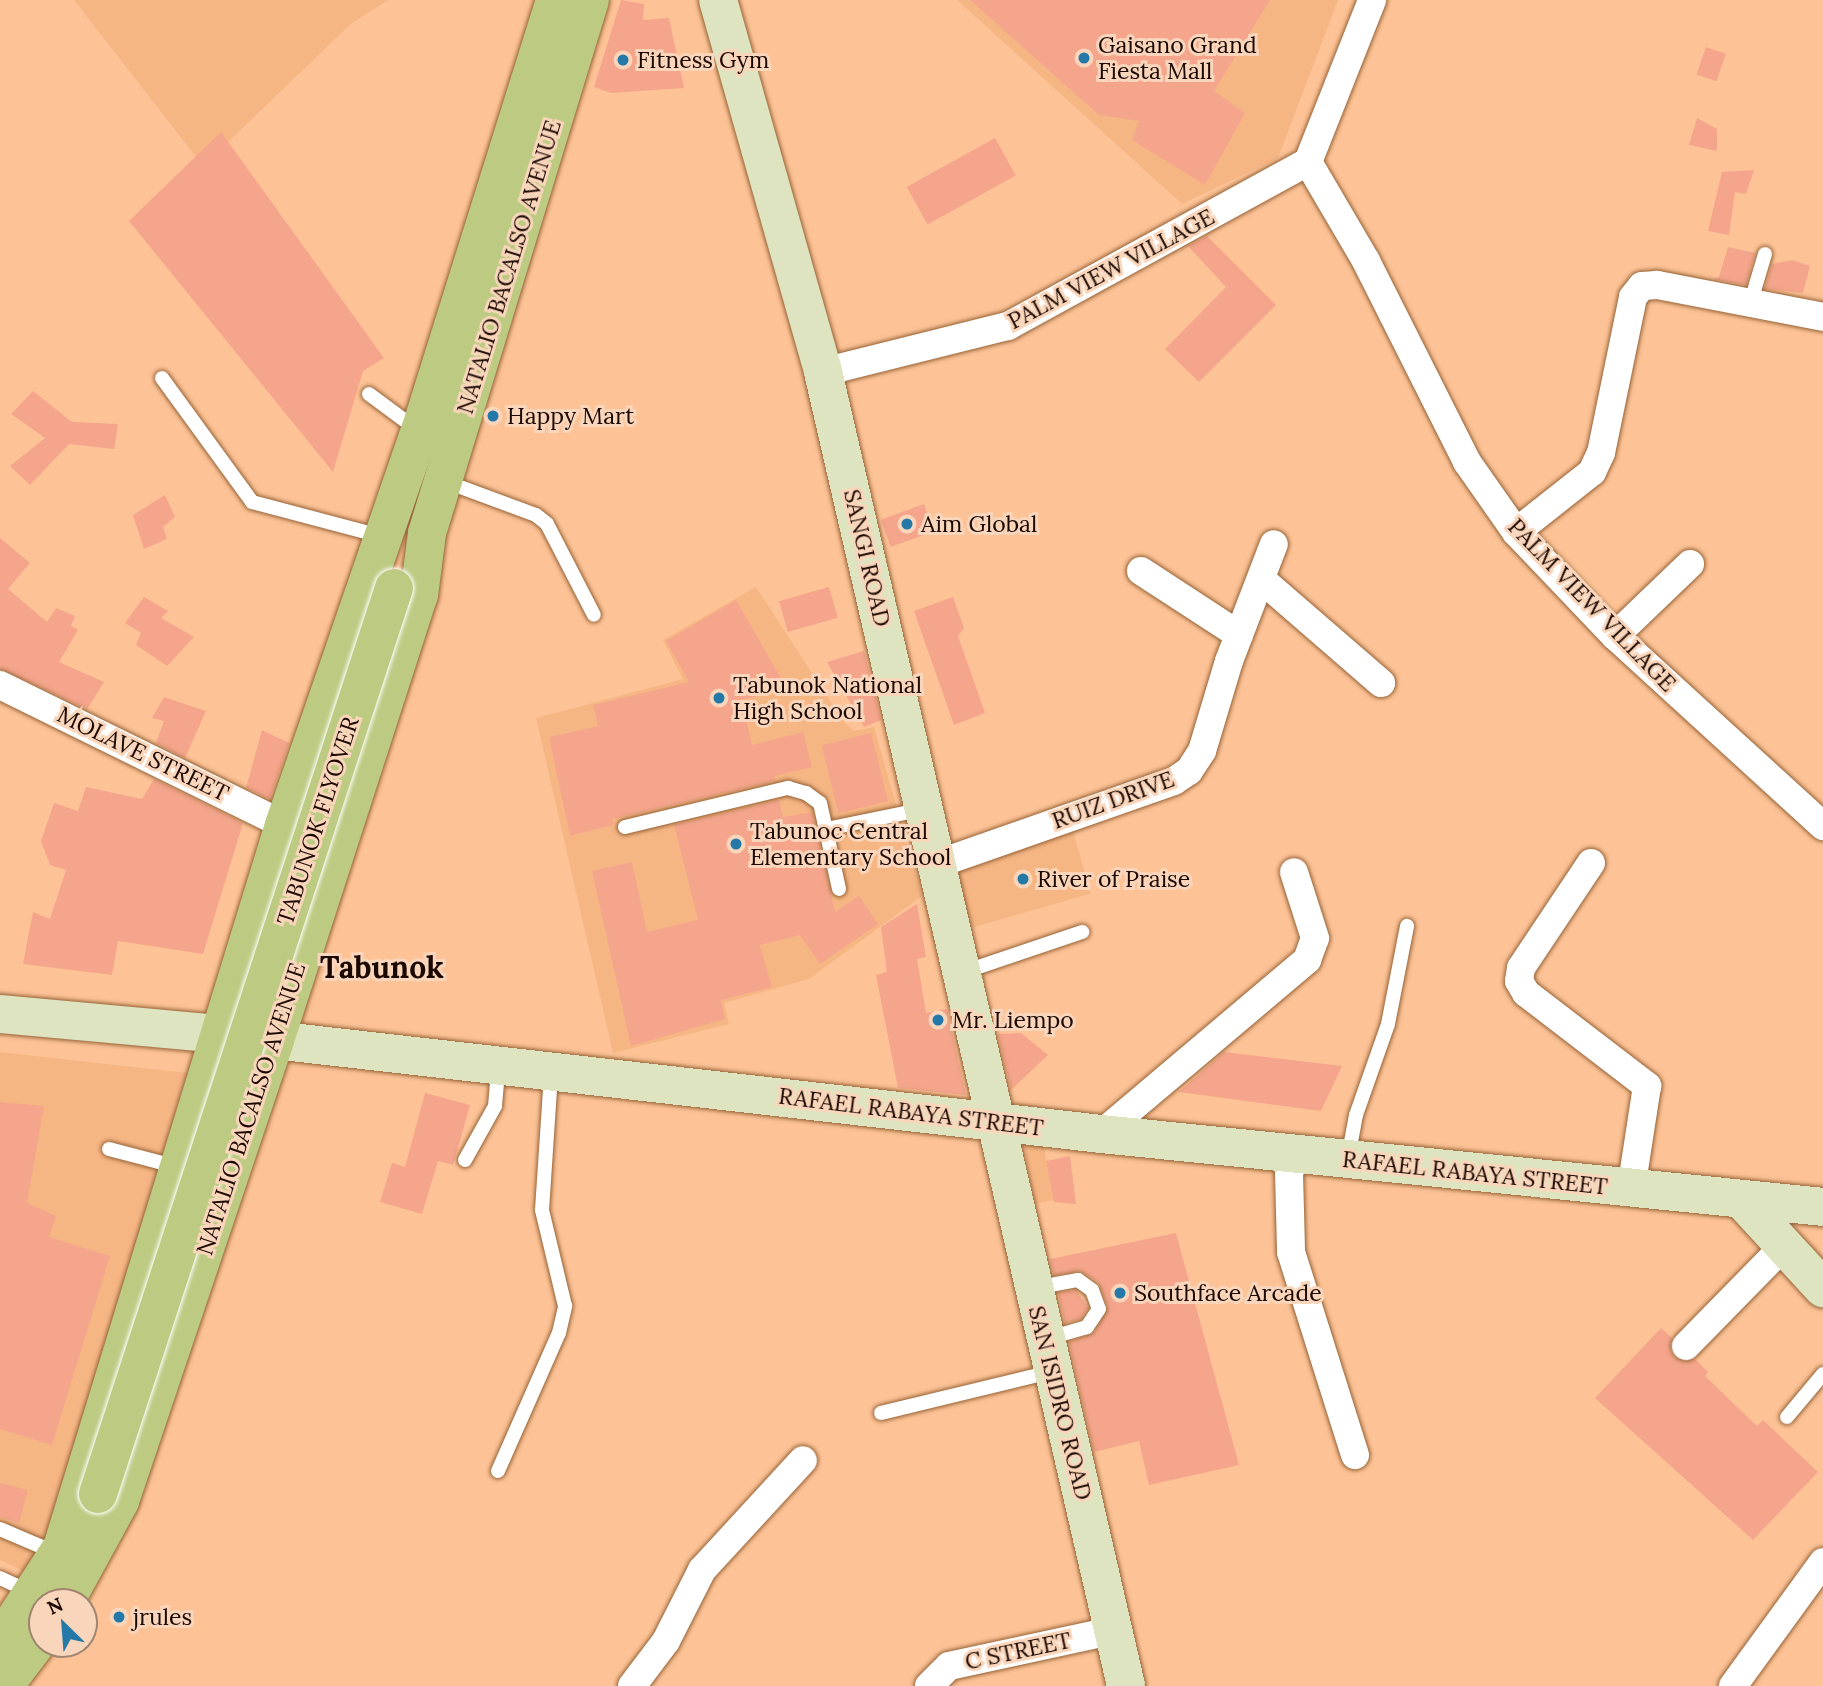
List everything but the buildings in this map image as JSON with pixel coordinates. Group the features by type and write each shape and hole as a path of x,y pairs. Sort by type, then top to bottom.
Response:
{"main road":[{"name":"NATALIO BACALSO AVENUE","path":"71,1551 179,1167 284,825 420,431 555,0"},
{"name":"NATALIO BACALSO AVENUE","path":"71,1551 120,1501 275,1040 419,595 427,533 590,0"},
{"name":"SANGI ROAD","path":"718,0 823,372 940,863 993,1121"},
{"name":"NATALIO BACALSO AVENUE","path":"386,529 394,588"},
{"name":"NATALIO BACALSO AVENUE","path":"394,588 427,533"},
{"name":"TABUNOK FLYOVER","path":"99,1494 394,588"},
{"name":"RAFAEL RABAYA STREET","path":"0,1014 221,1034 1101,1134 1823,1208"},
{"name":"SAN ISIDRO ROAD","path":"993,1121 1115,1630 1126,1686"},
{"path":"1742,1200 1823,1288"},
{"name":"NATALIO BACALSO AVENUE","path":"54,1588 99,1494"},
{"name":"NATALIO BACALSO AVENUE","path":"0,1642 28,1617"},
{"path":"4,1686 28,1654"}],"street":[{"path":"1308,162 1372,0"},
{"name":"PALM VIEW VILLAGE","path":"823,372 1008,326 1308,162 1366,261 1466,462 1516,532 1615,636 1823,826"},
{"path":"1516,532 1581,484 1597,462 1633,297 1642,286 1751,301 1823,317"},
{"name":"RUIZ DRIVE","path":"940,863 1174,781 1189,771 1202,751 1239,635 1274,544"},
{"path":"1615,636 1690,564"},
{"path":"1141,571 1239,635"},
{"path":"1261,579 1381,683"},
{"name":"MOLAVE STREET","path":"0,685 284,825"},
{"path":"1591,863 1521,968 1519,981 1526,993 1647,1086 1631,1189"},
{"path":"1101,1134 1307,960 1315,938 1294,872"},
{"path":"1296,1155 1289,1173 1291,1252 1355,1455"},
{"path":"1686,1346 1784,1246"},
{"path":"632,1686 666,1641 702,1570 803,1460"},
{"path":"1733,1686 1823,1562"},
{"name":"C STREET","path":"929,1686 949,1665 1115,1630"}],"lane":[{"path":"1751,301 1765,254"},
{"path":"162,377 252,502 386,529"},
{"path":"369,394 420,431"},
{"path":"444,481 536,515 547,524 594,615"},
{"path":"625,827 788,788 820,803 839,889"},
{"path":"826,829 926,809"},
{"path":"1348,1159 1356,1115 1388,1024 1407,926"},
{"path":"963,972 1082,932"},
{"path":"465,1160 495,1106 499,1064"},
{"path":"498,1471 559,1333 565,1306 542,1210 551,1070"},
{"path":"109,1149 179,1167"},
{"path":"881,1413 1048,1356 1087,1327 1099,1309 1092,1290 1078,1280 1032,1288"},
{"path":"1787,1417 1823,1374"},
{"path":"0,1529 71,1551"},
{"path":"0,1578 28,1589"}],"shaded area":[{"path":"74,0 388,0 351,24 203,166"},
{"path":"957,0 1338,0 1278,158 1182,204"},
{"name":"Tabunoc Central Elementary School","path":"756,587 844,722 854,731 874,727 922,896 809,979 724,1003 729,1024 613,1053 536,718 683,679 663,640"},
{"name":"River of Praise","path":"1073,831 1091,893 972,928 954,865"},
{"path":"0,1052 187,1073 34,1576 0,1560"},
{"path":"1043,1143 1054,1200 1035,1204 1024,1147"}],"place":[{"name":"Gaisano Grand Fiesta Mall","path":"1084,58"},
{"name":"Fitness Gym","path":"623,60"},
{"name":"Happy Mart","path":"493,416"},
{"name":"Aim Global","path":"907,524"},
{"name":"Tabunok National High School","path":"719,698"},
{"name":"Tabunoc Central Elementary School","path":"736,844"},
{"name":"River of Praise","path":"1023,879"},
{"name":"Mr. Liempo","path":"938,1020"},
{"name":"Southface Arcade","path":"1120,1293"},
{"name":"jrules","path":"119,1617"}],"district":[{"name":"Tabunok","path":"382,967"}]}
